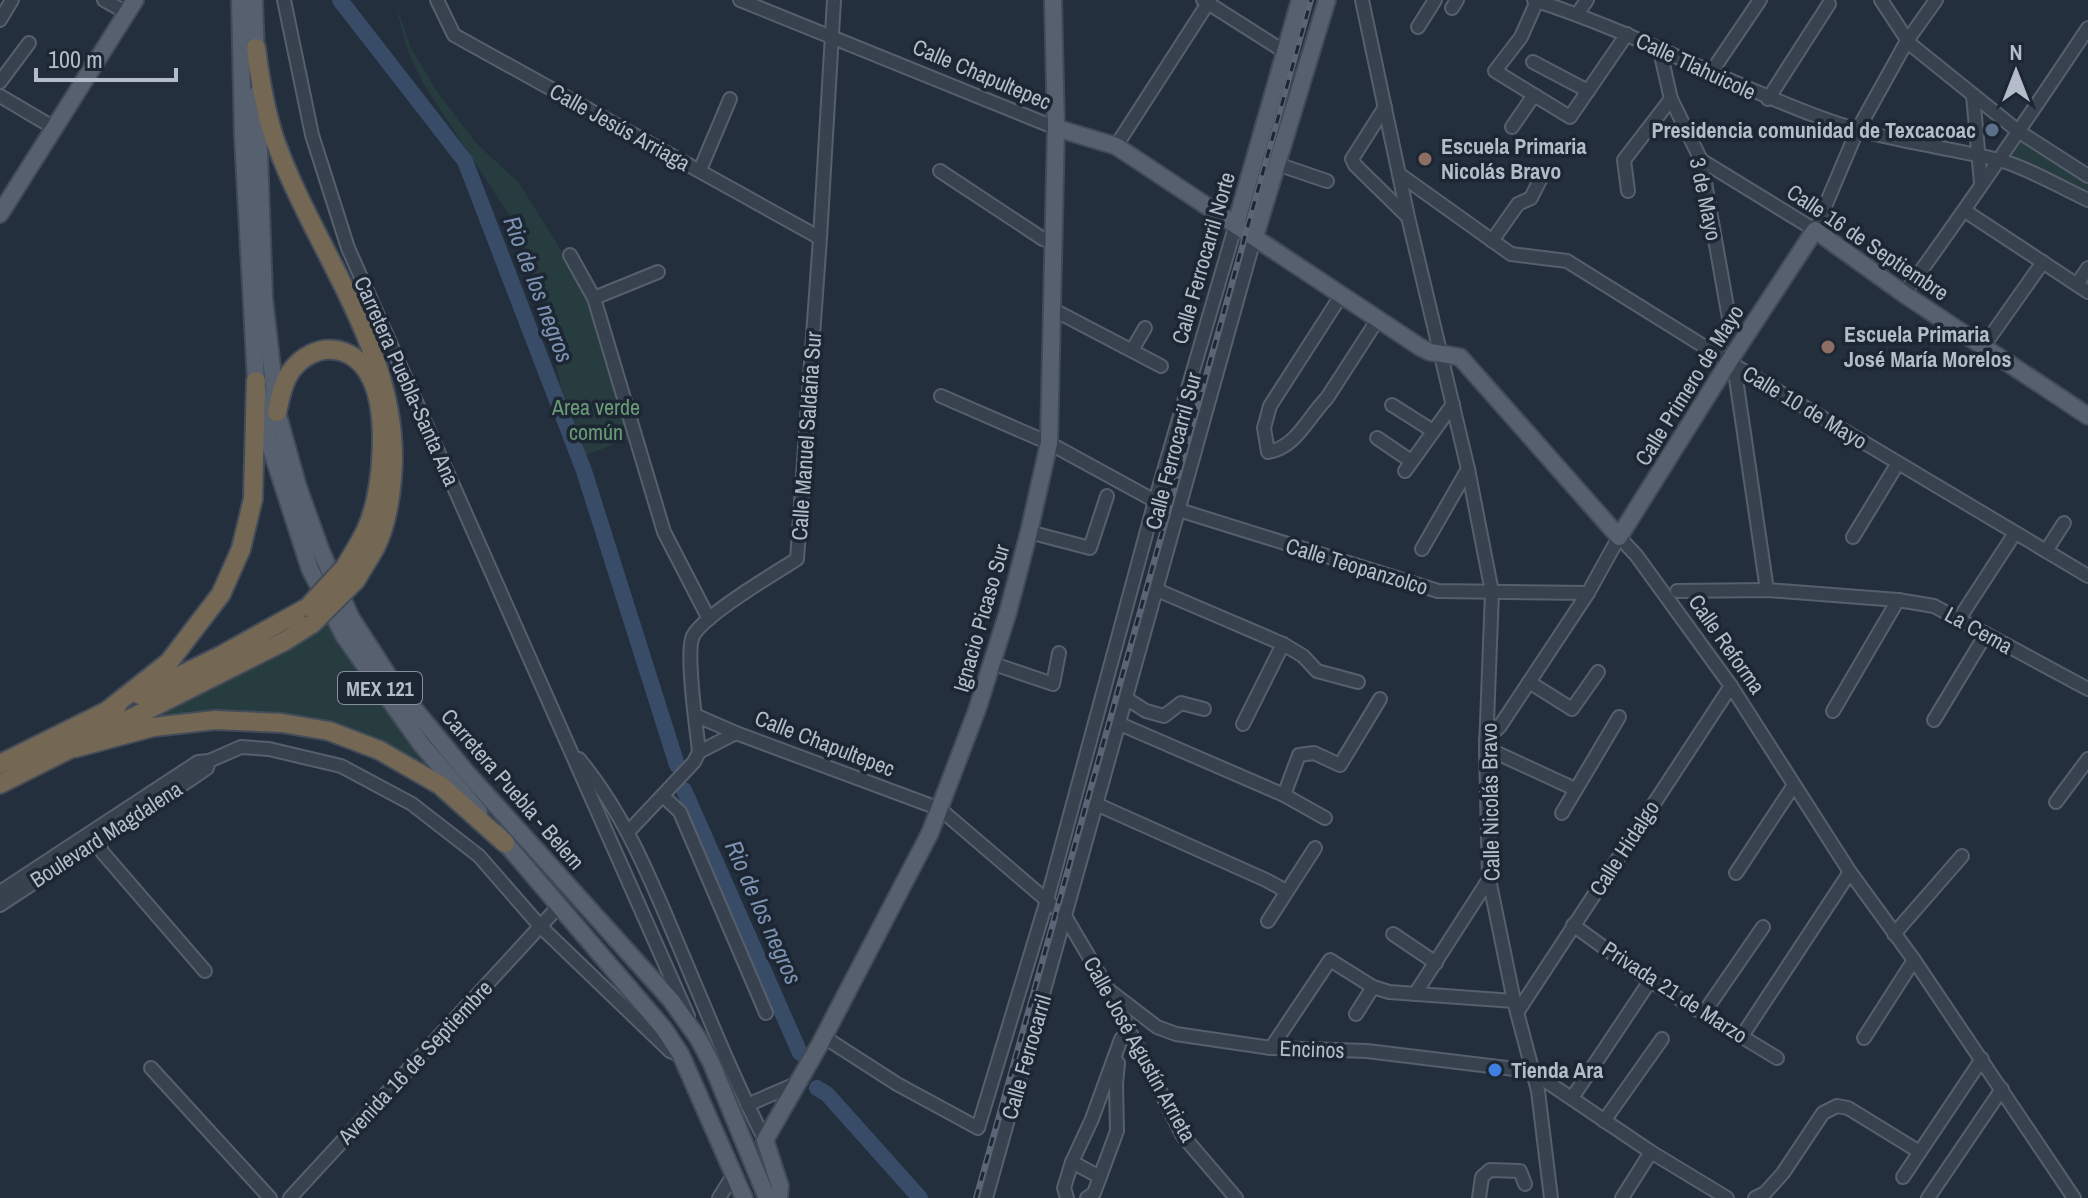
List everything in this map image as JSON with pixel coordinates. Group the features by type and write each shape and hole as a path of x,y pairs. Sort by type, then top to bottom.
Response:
{"highway":[{"path":"0,784 75,748 310,616 376,547 389,505 393,430 387,394 374,355 276,143 264,98 256,48"},
{"path":"277,412 284,384 291,371 315,350 332,349 347,353 371,376 381,422 380,479 350,574"},
{"path":"107,711 169,662 221,594 241,549 253,499 256,381"},
{"path":"0,764 220,656 310,616"},
{"path":"75,748 153,727 215,720 282,723 329,731 379,750 440,785 505,843"}],"main road":[{"name":"Carretera Puebla - Belem","path":"240,0 243,136 256,381 267,436 310,569 344,636 421,744 664,1029 681,1055 744,1198"},
{"name":"Carretera Puebla - Belem","path":"254,0 264,298 277,412 298,487 321,551 351,618 393,683 466,772 671,1000 698,1038 711,1062 767,1198"},
{"name":"Ignacio Picaso Sur","path":"765,1140 824,1037 940,809 991,663 1029,532 1049,443 1056,128 1053,0"},
{"name":"Calle Ferrocarril Norte","path":"1236,224 1300,0"},
{"name":"Calle Ferrocarril Sur","path":"1255,236 1327,0"},
{"path":"0,214 131,6"},
{"name":"Calle Chapultepec","path":"1056,128 1116,146 1236,224"},
{"name":"Calle Reforma","path":"1236,224 1420,347 1430,352 1460,357 1619,537"},
{"name":"Calle 16 de Septiembre","path":"1815,230 1983,347 2086,409"},
{"name":"Calle Primero de Mayo","path":"1619,537 1815,230"},
{"path":"765,1140 780,1186 779,1198"}],"street":[{"path":"0,20 12,0"},
{"path":"104,0 131,6"},
{"name":"Carretera Puebla-Santa Ana","path":"284,0 312,135 348,248 698,1038"},
{"name":"Calle Jesús Arriaga","path":"437,0 454,35 820,238"},
{"name":"Calle Chapultepec","path":"740,0 1056,128"},
{"name":"Calle Manuel Saldaña Sur","path":"699,752 691,660 693,637 709,619 797,559 834,0"},
{"name":"Calle Nicolás Bravo","path":"1362,0 1408,217 1468,469 1492,592 1486,744 1489,879 1538,1091 1551,1198"},
{"path":"1418,27 1435,0"},
{"path":"1535,0 1521,37 1495,71 1570,117 1627,34"},
{"name":"Calle Tlahuicole","path":"1535,0 1578,13 1712,71 1768,99 1857,131 2000,160 2088,200"},
{"path":"1578,13 1587,0"},
{"path":"1712,71 1760,0"},
{"path":"1881,0 1907,41 2018,131 2087,172"},
{"name":"Calle Primero de Mayo","path":"1815,230 1857,131 1907,41 1936,0"},
{"path":"1116,146 1207,1 1285,52"},
{"path":"1768,99 1829,4"},
{"path":"1904,294 1965,211 2088,28"},
{"path":"0,82 29,43"},
{"name":"3 de Mayo","path":"1660,51 1671,99 1701,160 1767,590"},
{"path":"1533,62 1588,91"},
{"path":"1512,127 1534,95"},
{"path":"1973,95 1981,183"},
{"path":"0,96 56,129"},
{"path":"700,170 730,99"},
{"path":"1628,191 1624,160 1671,99"},
{"path":"1385,107 1352,159 1408,217"},
{"name":"Calle 16 de Septiembre","path":"1701,160 1815,230"},
{"path":"1277,164 1327,181"},
{"path":"940,171 1043,239 1054,243"},
{"name":"Calle 10 de Mayo","path":"1399,174 1511,254 1567,261 2088,576"},
{"path":"1492,241 1518,204 1531,198 1541,178"},
{"path":"1965,211 2082,288 2088,268"},
{"name":"Calle Ferrocarril Norte","path":"1047,900 1155,501 1236,224"},
{"name":"Calle Ferrocarril Sur","path":"1065,916 1255,236"},
{"path":"570,255 594,298 664,532 709,619"},
{"path":"1983,347 2043,262"},
{"path":"594,298 658,272"},
{"path":"1342,294 1270,406 1264,428 1268,452 1284,447 1296,437 1327,398 1378,319"},
{"path":"1054,310 1161,366"},
{"path":"1132,350 1145,328"},
{"path":"941,396 1049,443 1155,501"},
{"path":"1377,438 1408,466 1453,404"},
{"path":"1392,405 1433,431"},
{"path":"1853,537 1898,463"},
{"path":"1422,549 1468,469"},
{"path":"1029,532 1090,548 1107,496"},
{"name":"Calle Teopanzolco","path":"1179,510 1438,591 1588,593"},
{"path":"2046,551 2064,523"},
{"path":"1959,619 2015,533"},
{"name":"Calle Primero de Mayo","path":"1486,744 1588,593 1619,537"},
{"name":"Calle Reforma","path":"1619,537 1645,567 1731,686 1850,872 1914,960 2074,1198"},
{"path":"1157,590 1283,644 1303,656 1317,671 1358,682"},
{"name":"La Cema","path":"1677,591 1767,590 1898,600 1934,606 2088,689"},
{"path":"1833,711 1898,600"},
{"path":"1934,720 1986,634"},
{"path":"1243,724 1283,644"},
{"path":"991,663 1053,684 1059,653"},
{"path":"1529,682 1572,709 1598,672"},
{"name":"Calle Hidalgo","path":"1516,1006 1731,686"},
{"path":"1127,699 1154,715 1164,716 1181,703 1204,709"},
{"path":"1284,795 1299,755 1314,753 1340,765 1380,699"},
{"name":"Calle Chapultepec","path":"695,715 940,809 1047,900"},
{"path":"1562,813 1619,717"},
{"path":"1120,724 1284,795 1325,818"},
{"path":"628,832 694,762 699,752 736,733"},
{"path":"1486,744 1575,789"},
{"name":"Boulevard Magdalena","path":"0,892 31,877 197,775 207,768 209,761 241,747 269,749 341,766 412,804 479,856 540,926"},
{"path":"570,748 597,781 628,832 765,1140"},
{"path":"2056,802 2088,759"},
{"path":"1736,873 1794,785"},
{"path":"663,796 680,812 766,1013"},
{"path":"1096,804 1286,891"},
{"path":"93,837 205,971"},
{"path":"1268,921 1315,848"},
{"path":"1894,934 1962,856"},
{"path":"1742,1036 1850,872"},
{"name":"Boulevard Magdalena","path":"0,905 31,877"},
{"path":"1415,994 1489,879"},
{"name":"Calle José Agustín Arrieta","path":"1047,900 1065,916 1108,989 1183,1136 1236,1198"},
{"name":"Calle Ferrocarril","path":"824,1037 897,1084 978,1128 1047,900"},
{"name":"Avenida 16 de Septiembre","path":"290,1198 559,906"},
{"name":"Calle Ferrocarril","path":"986,1198 1065,916"},
{"name":"Privada 21 de Marzo","path":"1573,925 1650,981 1777,1058"},
{"path":"540,926 670,1051 681,1055"},
{"path":"1703,1014 1763,927"},
{"path":"1393,934 1436,963"},
{"path":"1271,1048 1327,961 1333,960 1373,987 1389,992 1516,1006"},
{"path":"1864,1038 1914,960"},
{"path":"1572,1098 1650,981"},
{"path":"1356,1014 1373,987"},
{"name":"Encinos","path":"1108,989 1157,1027 1176,1034 1271,1048 1367,1051 1531,1071"},
{"path":"1087,1198 1094,1193 1117,1131 1110,1082 1111,1063 1121,1039 1130,1033"},
{"path":"1604,1121 1662,1039"},
{"path":"1903,1177 1982,1059"},
{"path":"151,1068 270,1198"},
{"path":"1531,1071 1651,1152 1727,1198"},
{"path":"1067,1198 1064,1188 1072,1162 1110,1082"},
{"path":"747,1105 798,1083"},
{"path":"1928,1198 2002,1089"},
{"path":"1755,1198 1765,1193 1783,1173 1823,1113 1837,1106 1848,1108 1918,1151"},
{"path":"1092,1119 1117,1131"},
{"path":"1622,1198 1651,1152"},
{"path":"1072,1162 1100,1177"},
{"path":"1479,1198 1482,1177 1490,1170 1520,1171 1525,1184"},
{"path":"719,1198 734,1174"}],"green space":[{"name":"Area verde común","path":"394,0 411,48 438,93 476,143 519,183 588,300 629,439 580,457 570,429 540,289 515,224 423,83 407,49"},
{"path":"2022,138 2088,179 2088,198 2007,161"},
{"path":"329,618 356,670 442,783 281,716 202,713 126,724"}],"waterway":[{"name":"Rio de los negros","path":"340,0 465,161 584,471 677,765"},
{"name":"Rio de los negros","path":"684,790 800,1053"},
{"name":"Rio de los negros","path":"817,1088 827,1094 920,1198"}],"railway":[{"path":"976,1198 1311,0"}],"place":[{"name":"Presidencia comunidad de Texcacoac","path":"1992,130"},
{"name":"Escuela Primaria Nicolás Bravo","path":"1425,159"},
{"name":"Escuela Primaria José María Morelos","path":"1828,347"},
{"name":"Tienda Ara","path":"1495,1070"}]}
